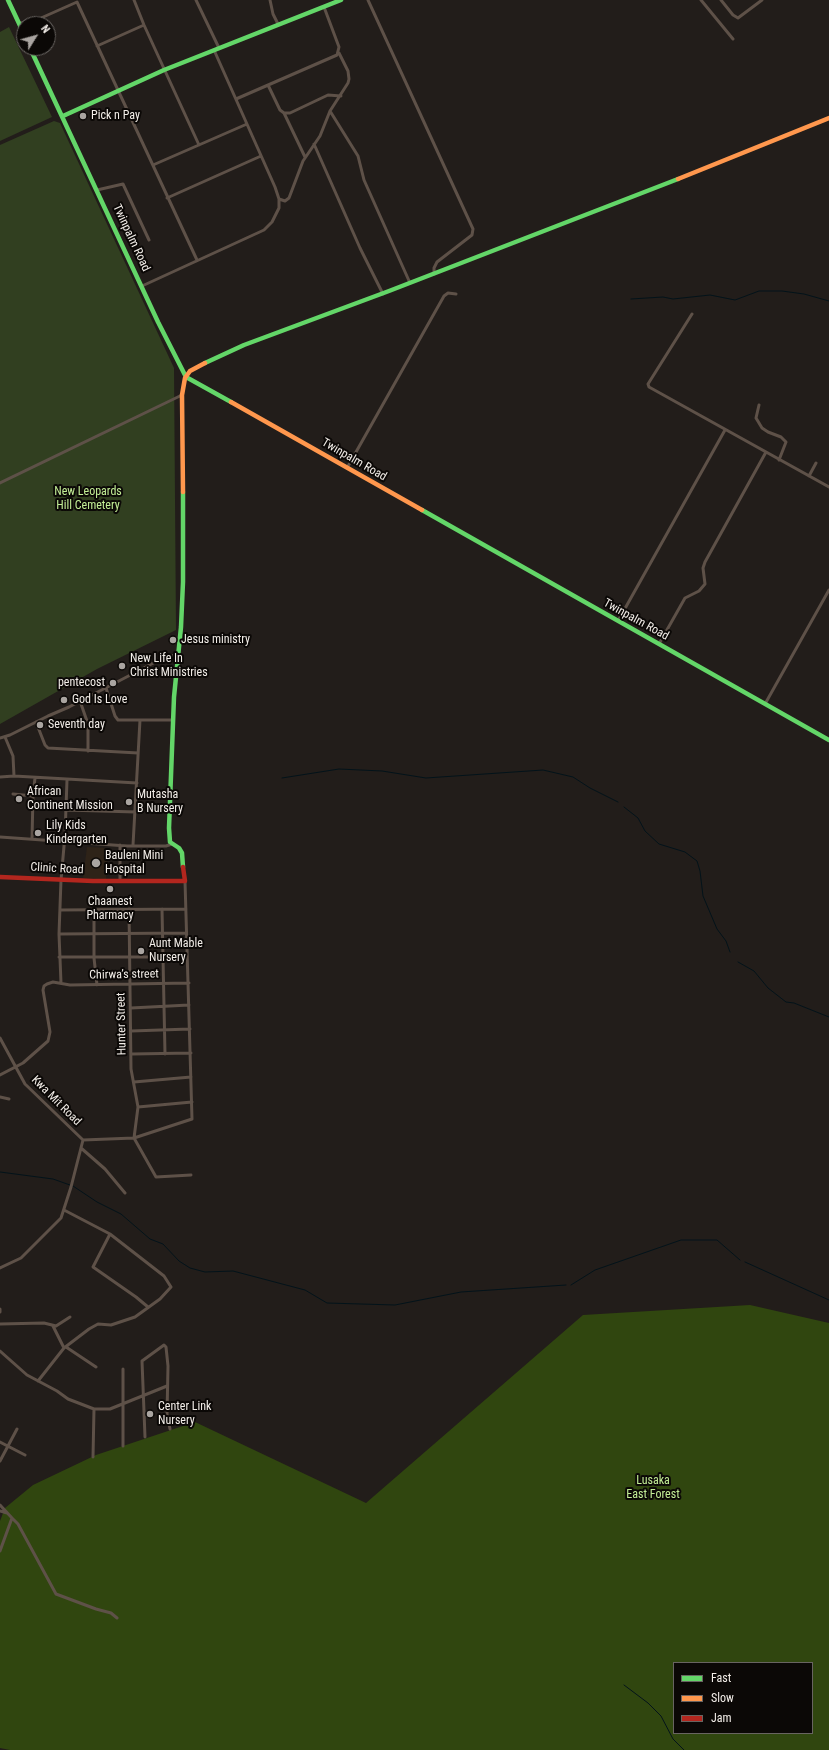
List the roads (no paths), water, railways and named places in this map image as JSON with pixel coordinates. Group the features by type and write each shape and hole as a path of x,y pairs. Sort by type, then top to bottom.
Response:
{"street":[{"path":"8,0 16,17"},
{"path":"134,0 164,70 199,145"},
{"path":"142,286 264,230 269,226 277,212 279,198 236,99 196,0"},
{"path":"270,0 273,14 278,24"},
{"path":"63,116 164,70 341,0"},
{"path":"368,0 473,229 472,235 437,262 434,268 434,274"},
{"path":"701,0 733,39"},
{"path":"721,0 733,15 738,18 762,0"},
{"path":"45,16 79,1 97,46 197,260"},
{"path":"236,99 335,56 338,53 339,47 324,7"},
{"path":"97,46 144,25"},
{"path":"279,198 285,201 289,198 301,164 322,133 330,111 348,83 349,76 347,66 338,53"},
{"name":"Twinpalm Road","path":"34,56 186,377 829,740"},
{"path":"268,85 280,110 284,113 305,157"},
{"path":"284,113 290,113 328,95 341,96"},
{"path":"330,111 358,156 364,180 410,283"},
{"path":"172,844 169,828 173,720 179,654 184,560 182,395 186,377 196,367 226,353 383,294 738,156 829,118"},
{"path":"153,165 247,124"},
{"path":"314,144 360,248 383,294"},
{"path":"167,198 261,156"},
{"path":"97,190 123,184 149,240"},
{"path":"347,468 444,296 448,293 456,294"},
{"path":"692,314 648,384 649,387 829,487"},
{"path":"0,483 182,395"},
{"path":"759,405 756,418 762,428 781,437 786,442 779,460"},
{"path":"618,621 725,430"},
{"path":"659,644 685,598 699,591 705,584 703,568 705,562 766,452"},
{"path":"809,476 816,463"},
{"path":"765,704 829,590"},
{"path":"3,738 106,688 162,658 179,654"},
{"path":"106,688 116,719 122,721 173,720"},
{"path":"80,701 88,724 88,751"},
{"path":"133,845 140,720"},
{"path":"36,722 46,747 88,751 138,753"},
{"path":"0,733 13,756 14,776"},
{"path":"0,777 14,776 137,783"},
{"path":"32,839 35,778"},
{"path":"0,1075 15,1068 28,1059 48,1041 50,1032 43,988 50,982 61,983 59,934 67,780"},
{"path":"13,794 33,796"},
{"path":"66,810 136,812"},
{"path":"0,837 120,845 166,846 172,844 179,848 182,853 185,881 192,1102 138,1107"},
{"path":"120,845 120,881"},
{"name":"Clinic Road","path":"0,877 61,880 185,881"},
{"name":"Hunter Street","path":"129,909 131,1069 138,1107 134,1138"},
{"path":"162,909 161,933 164,983 165,1054"},
{"path":"60,910 186,909"},
{"path":"94,910 94,958 97,985"},
{"path":"59,934 186,933"},
{"path":"59,957 187,957"},
{"name":"Chirwa’s street","path":"61,983 67,985 189,983"},
{"path":"130,1008 189,1005"},
{"path":"131,1031 190,1030"},
{"name":"Kwa Mit Road","path":"0,1038 15,1068 29,1089 83,1140 134,1138 192,1119 192,1102"},
{"path":"0,1051 5,1048"},
{"path":"132,1054 191,1053"},
{"path":"134,1082 191,1077"},
{"path":"0,1097 9,1099"},
{"path":"134,1138 156,1177 191,1175"},
{"path":"0,1268 21,1258 59,1221 72,1185 83,1140"},
{"path":"81,1148 106,1169 125,1194"},
{"path":"38,1381 65,1347 96,1324 111,1325 133,1318 160,1299 170,1290 171,1287 168,1281 161,1274 110,1234 64,1210"},
{"path":"110,1234 93,1267 148,1307"},
{"path":"0,1324 44,1323 52,1326 58,1325 70,1317"},
{"path":"52,1326 65,1347 96,1367"},
{"path":"145,1437 142,1361 164,1345 166,1346 168,1366 167,1415 170,1429"},
{"path":"0,1351 27,1375 72,1401 94,1409 110,1409 167,1386"},
{"path":"123,1369 123,1446"},
{"path":"93,1457 94,1409"},
{"path":"0,1461 17,1430"},
{"path":"0,1442 25,1455"},
{"path":"0,1505 18,1524 56,1594 111,1613 117,1618"},
{"path":"0,1512 8,1513"},
{"path":"0,1551 12,1518"}],"waterway":[{"path":"631,299 663,297 673,299 710,295 735,300 759,291 782,291 804,294 829,301"},
{"path":"282,778 339,769 382,771 426,778 543,770 573,777 590,788 618,802"},
{"path":"624,807 638,818 645,831 659,844 685,852 697,861 700,871 703,896 717,929 726,941 730,952"},
{"path":"738,962 754,971 768,988 786,1002 794,1003 829,1017"},
{"path":"0,1172 53,1179 70,1185"},
{"path":"73,1186 97,1202 121,1214 150,1239 163,1244 179,1261 190,1268 205,1272 233,1271 305,1290 327,1303 395,1305 461,1292 566,1285"},
{"path":"571,1285 595,1270 681,1240 717,1240 740,1260"},
{"path":"745,1262 829,1300"},
{"path":"624,1685 648,1703 661,1716 673,1739 684,1750"}],"place":[{"name":"Pick n Pay","path":"83,116"},
{"name":"Jesus ministry","path":"173,640"},
{"name":"New Life In Christ Ministries","path":"122,666"},
{"name":"pentecost","path":"113,683"},
{"name":"God Is Love","path":"64,700"},
{"name":"Seventh day","path":"40,725"},
{"name":"African Continent Mission","path":"19,799"},
{"name":"Mutasha B Nursery","path":"129,802"},
{"name":"Lily Kids Kindergarten","path":"38,833"},
{"name":"Bauleni Mini Hospital","path":"96,863"},
{"name":"Chaanest Pharmacy","path":"110,889"},
{"name":"Aunt Mable Nursery","path":"141,951"},
{"name":"Center Link Nursery","path":"150,1414"}],"park label":[{"name":"New Leopards Hill Cemetery","path":"88,499"},
{"name":"Lusaka East Forest","path":"653,1488"}]}
